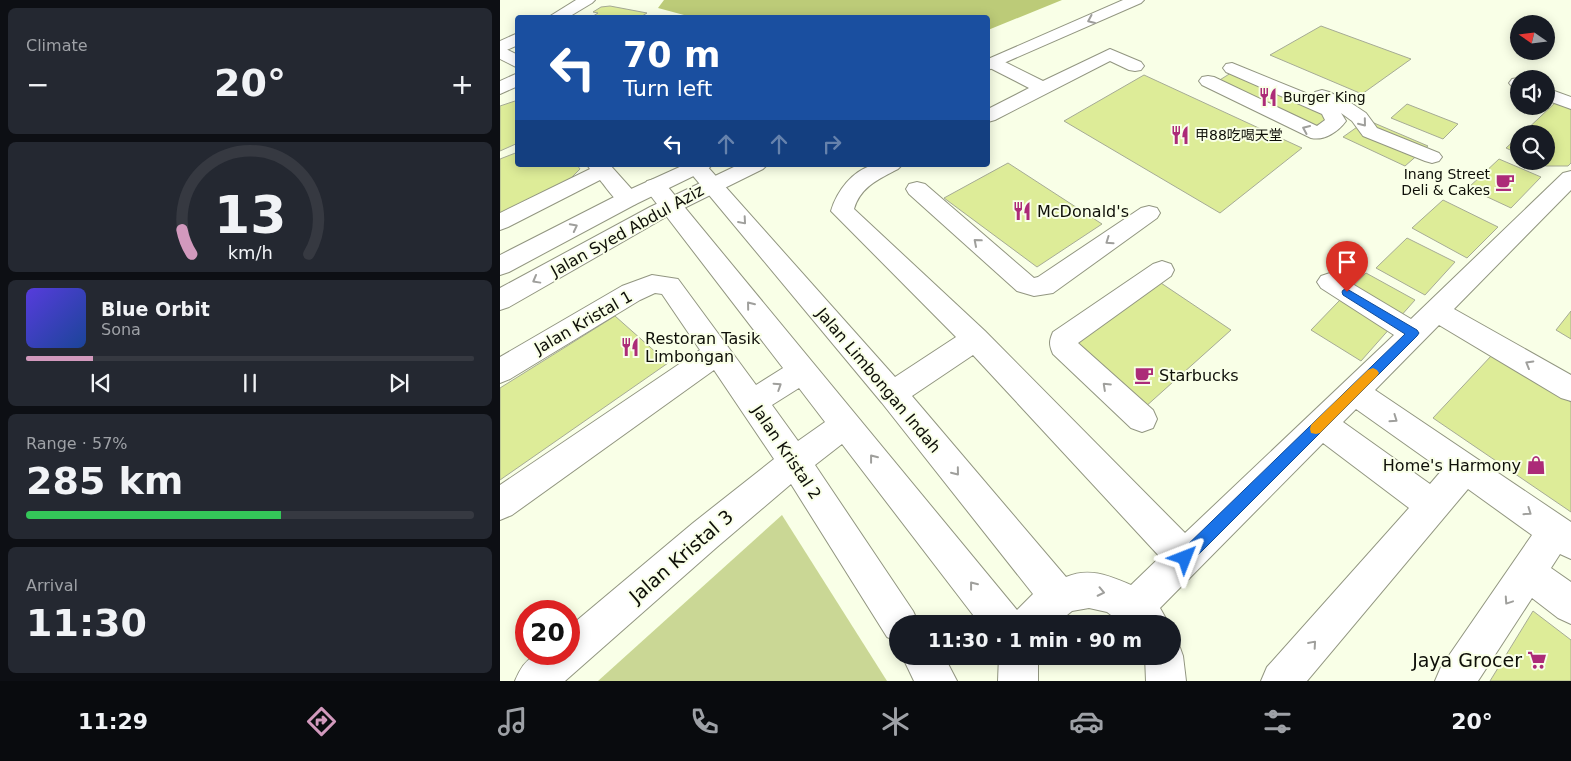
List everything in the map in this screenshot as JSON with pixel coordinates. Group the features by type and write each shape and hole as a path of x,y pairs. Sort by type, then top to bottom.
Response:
{"street":[{"path":"560,15 584,0"},
{"path":"990,64 1136,0"},
{"path":"500,48 515,40"},
{"path":"500,52 515,61"},
{"path":"990,115 1110,54 1135,66"},
{"path":"990,64 1043,88"},
{"path":"1208,81 1318,134 1336,121 1329,110 1237,64 1341,105 1359,117 1370,132 1432,157"},
{"path":"500,88 515,80"},
{"path":"1555,97 1571,103"},
{"name":"Jalan Syed Abdul Aziz","path":"500,300 702,172 741,167"},
{"path":"887,167 865,178 852,189 845,199 842,210 975,339 1185,558"},
{"path":"500,222 600,168 628,199"},
{"name":"Jalan Limbongan Indah","path":"702,172 892,394 1059,597"},
{"path":"917,189 1026,285 1034,287 1044,286 1149,213"},
{"path":"1143,615 1185,558 1436,310 1564,193"},
{"path":"662,196 803,370 997,615"},
{"name":"Jalan Syed Abdul Aziz","path":"500,266 628,199 662,196"},
{"path":"1142,419 1062,343 1063,340 1162,270"},
{"path":"1330,282 1413,333"},
{"name":"Jalan Kristal 1","path":"500,371 631,293 652,284 669,285"},
{"name":"Jalan Kristal 2","path":"669,285 794,461 894,615"},
{"path":"1436,310 1571,388"},
{"path":"892,394 975,339"},
{"path":"500,504 718,352"},
{"path":"753,402 803,370"},
{"path":"1354,391 1563,537 1527,572 1455,681"},
{"name":"Jalan Kristal 3","path":"580,643 794,461 846,424"},
{"path":"1321,424 1433,506"},
{"path":"1281,681 1465,468"},
{"path":"1527,572 1571,605"},
{"path":"1037,615 1042,608 1059,597 1078,591 1097,590 1117,596 1141,615"},
{"name":"Jalan Kristal 3","path":"535,681 554,665"},
{"path":"927,665 937,681"},
{"path":"1018,665 1018,681"},
{"path":"1166,665 1166,681"}],"green space":[{"path":"664,0 1062,0 990,29 990,15 684,15 658,8"},
{"path":"782,515 887,681 598,681"}],"building":[{"path":"610,6 647,13 644,15 595,15 598,13 593,12 601,7"},
{"path":"1321,26 1411,59 1362,94 1270,55"},
{"name":"Burger King","path":"1234,71 1324,111 1328,118 1311,129 1215,83"},
{"name":"甲88吃喝天堂","path":"1144,75 1302,148 1220,213 1064,121"},
{"path":"515,101 515,144 500,151 500,106"},
{"path":"1557,101 1571,107 1571,163 1568,166 1555,166 1555,125 1532,125 1542,115 1555,115 1555,103"},
{"path":"1407,104 1458,124 1443,139 1391,118"},
{"path":"1367,120 1428,146 1405,166 1343,137"},
{"path":"515,153 515,167 578,167 580,169 567,182 500,214 500,159"},
{"name":"Inang Street Deli & Cakes","path":"1499,159 1510,164 1510,170 1525,170 1541,177 1511,208 1468,188"},
{"name":"McDonald's","path":"1008,163 1102,224 1037,267 944,198"},
{"path":"1443,200 1498,227 1467,258 1412,228"},
{"path":"1407,238 1455,262 1425,295 1376,268"},
{"path":"1366,273 1415,300 1361,361 1311,330"},
{"name":"Starbucks","path":"1155,279 1231,330 1144,408 1071,343"},
{"path":"1571,311 1571,339 1556,330"},
{"path":"615,316 668,363 500,480 500,388"},
{"name":"Home's Harmony","path":"1492,355 1571,402 1571,512 1433,418"},
{"name":"Jaya Grocer","path":"1533,611 1571,640 1571,681 1490,681"}],"slow traffic":[{"path":"1316,429 1373,373"}],"place":[{"name":"Burger King","path":"1268,97"},
{"name":"甲88吃喝天堂","path":"1180,135"},
{"name":"Inang Street Deli & Cakes","path":"1505,182"},
{"name":"McDonald's","path":"1022,211"},
{"name":"Restoran Tasik Limbongan","path":"630,347"},
{"name":"Starbucks","path":"1144,375"},
{"name":"Home's Harmony","path":"1536,465"},
{"name":"Jaya Grocer","path":"1537,660"}],"route":[{"path":"1185,558 1413,333 1347,292"}]}
